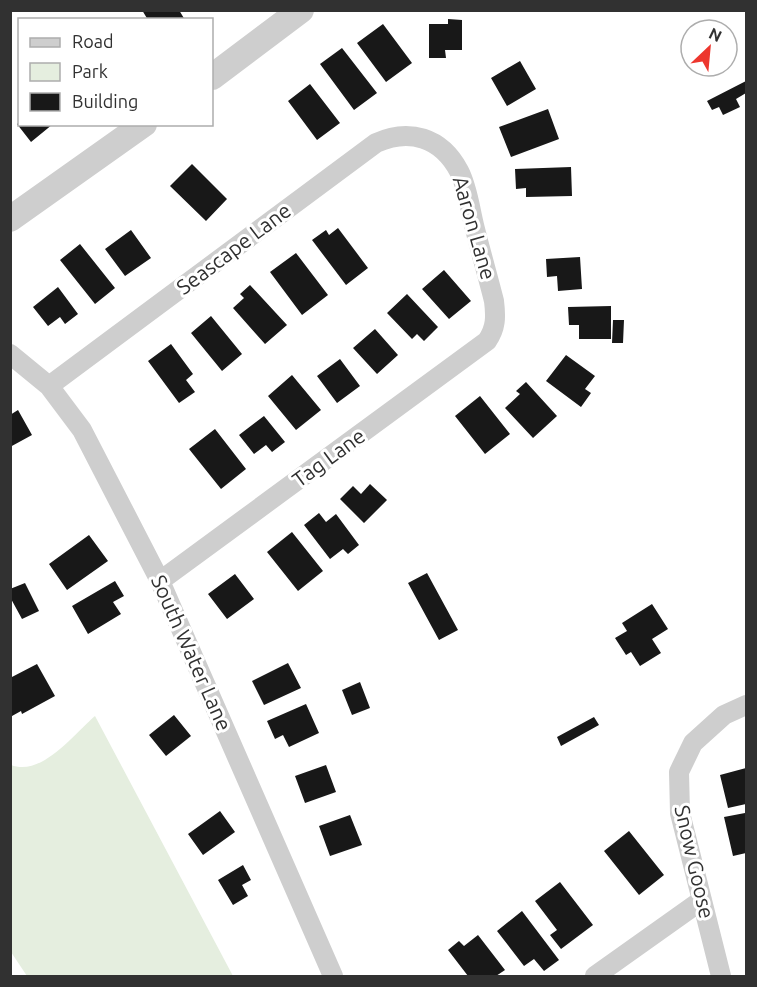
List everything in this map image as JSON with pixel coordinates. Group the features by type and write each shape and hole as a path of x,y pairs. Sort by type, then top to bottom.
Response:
{"street":[{"path":"213,76 301,10"},
{"path":"10,219 141,126"},
{"name":"Seascape Lane","path":"50,386 376,143 402,135 426,140"},
{"name":"Aaron Lane","path":"426,140 436,145 448,156 463,181 494,301 496,316 494,330"},
{"name":"Tag Lane","path":"160,581 476,351 487,341 494,330"},
{"name":"South Water Lane","path":"10,354 50,386 82,430 160,581 333,976"},
{"name":"Snow Goose","path":"721,976 680,813 679,772 693,743 724,715 747,705"},
{"path":"596,976 702,900"}],"green space":[{"path":"95,716 233,976 27,976 11,952 11,765 23,767 46,760"}],"building":[{"path":"142,10 179,10 184,18 147,18"},
{"path":"448,19 462,20 462,50 445,50 446,58 429,58 429,24 448,24"},
{"path":"383,24 412,63 386,82 357,43"},
{"path":"342,48 377,93 354,110 320,64"},
{"path":"520,61 536,89 507,106 491,78"},
{"path":"746,81 746,93 736,99 740,107 723,115 719,107 712,110 707,101"},
{"path":"310,84 340,123 317,140 288,101"},
{"path":"548,109 559,139 511,157 499,127"},
{"path":"19,126 51,126 31,142"},
{"path":"192,164 227,199 206,221 170,186"},
{"path":"571,167 572,196 526,197 526,188 516,189 515,169"},
{"path":"338,228 368,268 346,285 312,240 326,230 329,235"},
{"path":"131,230 151,258 125,276 105,249"},
{"path":"80,244 115,288 95,304 60,260"},
{"path":"296,253 328,295 302,315 270,272"},
{"path":"580,257 582,289 558,291 557,276 547,277 546,259"},
{"path":"444,270 471,301 449,319 422,289"},
{"path":"250,285 287,325 265,344 233,308 244,298 240,294"},
{"path":"58,287 78,314 65,324 60,317 48,326 33,307"},
{"path":"407,294 438,327 424,341 417,334 412,339 387,313"},
{"path":"611,306 611,339 579,339 579,325 569,325 568,307"},
{"path":"211,316 242,354 222,371 191,333"},
{"path":"613,320 624,320 623,343 612,343"},
{"path":"375,329 398,355 377,374 353,348"},
{"path":"171,344 193,374 186,380 195,392 179,403 148,361"},
{"path":"566,355 595,376 585,389 591,393 581,407 546,381"},
{"path":"340,359 360,386 337,403 317,376"},
{"path":"292,375 321,410 296,430 268,396"},
{"path":"526,382 557,416 533,438 505,408 520,394 516,391"},
{"path":"480,396 510,434 485,454 455,416"},
{"path":"18,410 32,435 10,447 10,415"},
{"path":"264,416 285,442 272,452 266,445 254,454 239,435"},
{"path":"215,429 246,469 221,489 189,449"},
{"path":"370,484 387,500 364,523 340,499 353,486 361,494"},
{"path":"319,513 326,522 336,514 359,545 348,554 343,549 330,559 304,525"},
{"path":"292,532 323,571 298,591 267,552"},
{"path":"89,535 108,561 67,590 49,564"},
{"path":"427,573 458,630 439,640 408,583"},
{"path":"235,574 254,599 227,619 208,594"},
{"path":"115,581 124,596 113,602 121,614 88,634 72,606"},
{"path":"25,583 39,611 22,619 10,597 10,589"},
{"path":"652,604 668,629 652,639 661,653 640,666 631,652 626,655 615,638 627,631 622,623"},
{"path":"288,663 301,688 264,705 252,681"},
{"path":"37,664 55,696 22,714 21,711 12,716 10,678"},
{"path":"360,682 370,708 352,715 342,690"},
{"path":"306,704 319,733 289,747 283,735 275,739 267,721"},
{"path":"174,715 191,736 166,756 149,735"},
{"path":"594,717 599,725 561,746 557,737"},
{"path":"326,765 336,792 305,803 295,776"},
{"path":"746,768 746,804 728,808 720,775"},
{"path":"220,811 235,832 203,855 188,834"},
{"path":"745,813 746,853 733,856 724,817"},
{"path":"350,815 362,845 330,856 319,826"},
{"path":"629,831 664,875 639,895 604,851"},
{"path":"243,865 251,880 242,885 248,896 233,905 218,880"},
{"path":"560,882 593,925 561,949 550,935 557,930 535,901"},
{"path":"522,911 559,960 544,971 534,959 524,966 497,931"},
{"path":"478,935 505,970 496,976 468,976 448,950 459,941 464,946"}]}
